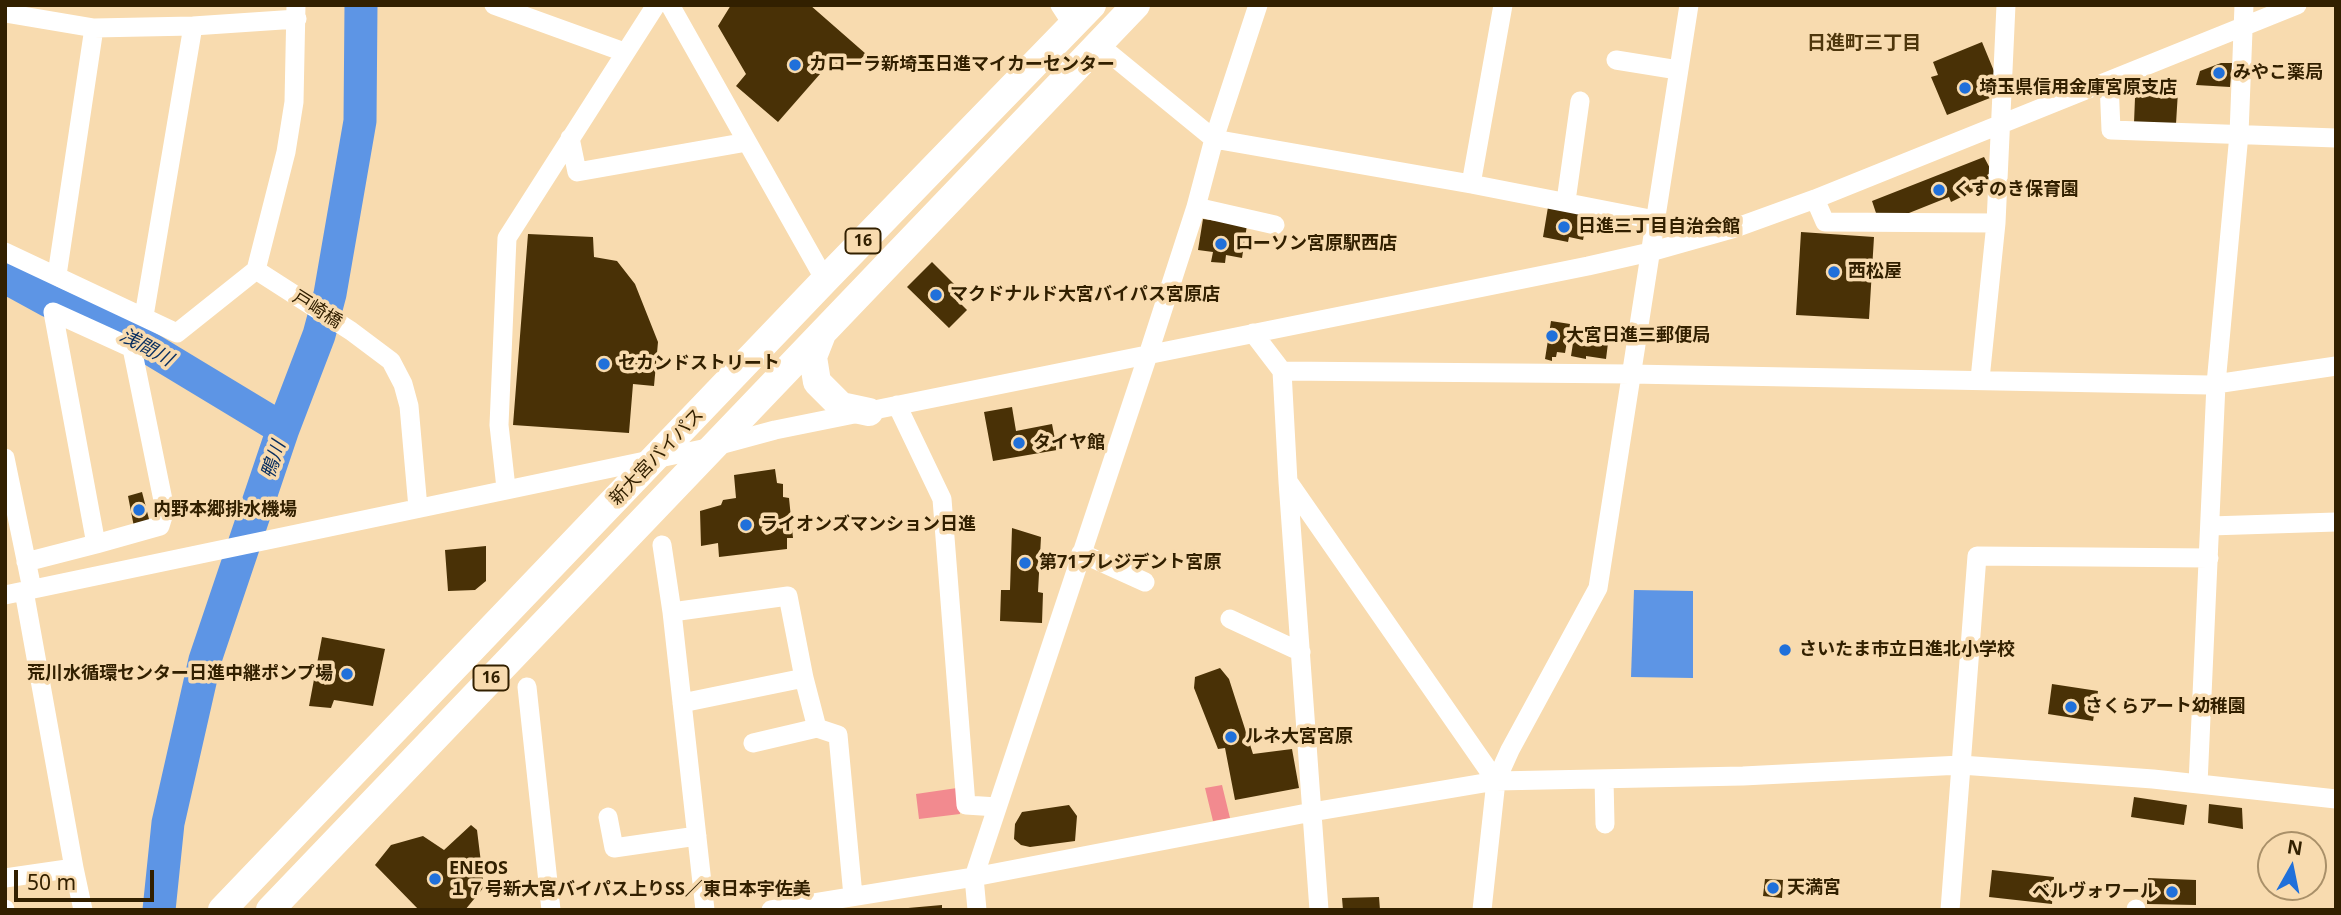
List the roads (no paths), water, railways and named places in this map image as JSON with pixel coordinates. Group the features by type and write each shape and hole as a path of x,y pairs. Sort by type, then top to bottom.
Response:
{"highway":[{"name":"新大宮バイパス","path":"270,910 1136,5"},
{"name":"新大宮バイパス","path":"222,910 656,458 1075,12"},
{"path":"822,334 813,357 817,382 841,406 869,412"}],"street":[{"path":"495,5 624,52"},
{"path":"506,488 499,425 507,238 656,5"},
{"path":"670,5 825,280"},
{"path":"977,910 974,877 1149,355 1196,208 1214,139 1258,5"},
{"path":"1471,184 1503,5"},
{"path":"1482,910 1496,781 1598,587 1689,5"},
{"path":"1980,379 1996,223 2006,5"},
{"path":"2198,783 2216,384 2239,134 2244,5"},
{"path":"20,591 712,447 775,429 1650,252 1735,228 1815,199 2297,5"},
{"path":"5,13 94,28 193,26 296,12 294,102 286,152 256,270 177,332 5,252"},
{"path":"144,316 193,26"},
{"path":"57,275 94,28"},
{"path":"1098,44 1214,139 1566,201 1655,220"},
{"path":"1616,60 1678,70"},
{"path":"2109,82 2111,130 2336,138"},
{"path":"1566,201 1580,101"},
{"path":"570,138 577,172 747,142"},
{"path":"1815,199 1825,222 1996,223"},
{"path":"1196,208 1275,225"},
{"name":"戸崎橋","path":"256,270 351,331 391,361 403,384 412,426 418,508"},
{"path":"26,562 96,544 160,526 165,510 132,348 53,312 96,544"},
{"path":"1253,333 1282,371 1319,910"},
{"path":"1282,371 2216,384 2336,366"},
{"path":"897,405 942,499 967,805 997,807"},
{"path":"5,458 26,562 20,591 83,910"},
{"path":"1288,482 1496,781"},
{"path":"2210,526 2336,522"},
{"path":"662,545 705,910"},
{"path":"1081,553 1144,582"},
{"path":"1950,910 1977,556 2209,558"},
{"path":"672,612 788,596 803,678 817,728"},
{"path":"1230,618 1301,652"},
{"path":"682,704 803,678"},
{"path":"527,687 551,910"},
{"path":"753,743 817,728 838,735 853,897"},
{"path":"771,910 974,877 1312,812 1496,781 1743,776 1961,765 2198,783 2336,799"},
{"path":"1604,779 1605,824"},
{"path":"608,817 614,848 696,836"},
{"path":"5,878 74,868"}],"water":[{"path":"1634,590 1693,591 1693,678 1631,677"}],"waterway":[{"name":"鴨川","path":"159,910 168,823 205,660 283,429 319,335 330,294 360,121 361,5"},
{"name":"浅間川","path":"5,277 49,301 139,342 283,429"}],"place":[{"name":"カローラ新埼玉日進マイカーセンター","path":"795,65"},
{"name":"みやこ薬局","path":"2219,73"},
{"name":"埼玉県信用金庫宮原支店","path":"1965,88"},
{"name":"くすのき保育園","path":"1939,190"},
{"name":"日進三丁目自治会館","path":"1564,227"},
{"name":"ローソン宮原駅西店","path":"1221,244"},
{"name":"西松屋","path":"1834,272"},
{"name":"マクドナルド大宮バイパス宮原店","path":"936,295"},
{"name":"大宮日進三郵便局","path":"1552,336"},
{"name":"セカンドストリート","path":"604,364"},
{"name":"タイヤ館","path":"1019,443"},
{"name":"内野本郷排水機場","path":"139,510"},
{"name":"ライオンズマンション日進","path":"746,525"},
{"name":"第71プレジデント宮原","path":"1025,563"},
{"name":"さいたま市立日進北小学校","path":"1785,650"},
{"name":"荒川水循環センター日進中継ポンプ場","path":"347,674"},
{"name":"さくらアート幼稚園","path":"2071,707"},
{"name":"ルネ大宮宮原","path":"1231,737"},
{"name":"ENEOS １７号新大宮バイパス上りSS／東日本宇佐美","path":"435,879"},
{"name":"天満宮","path":"1773,888"},
{"name":"ベルヴォワール","path":"2172,892"}],"district":[{"name":"日進町三丁目","path":"1864,44"}]}
